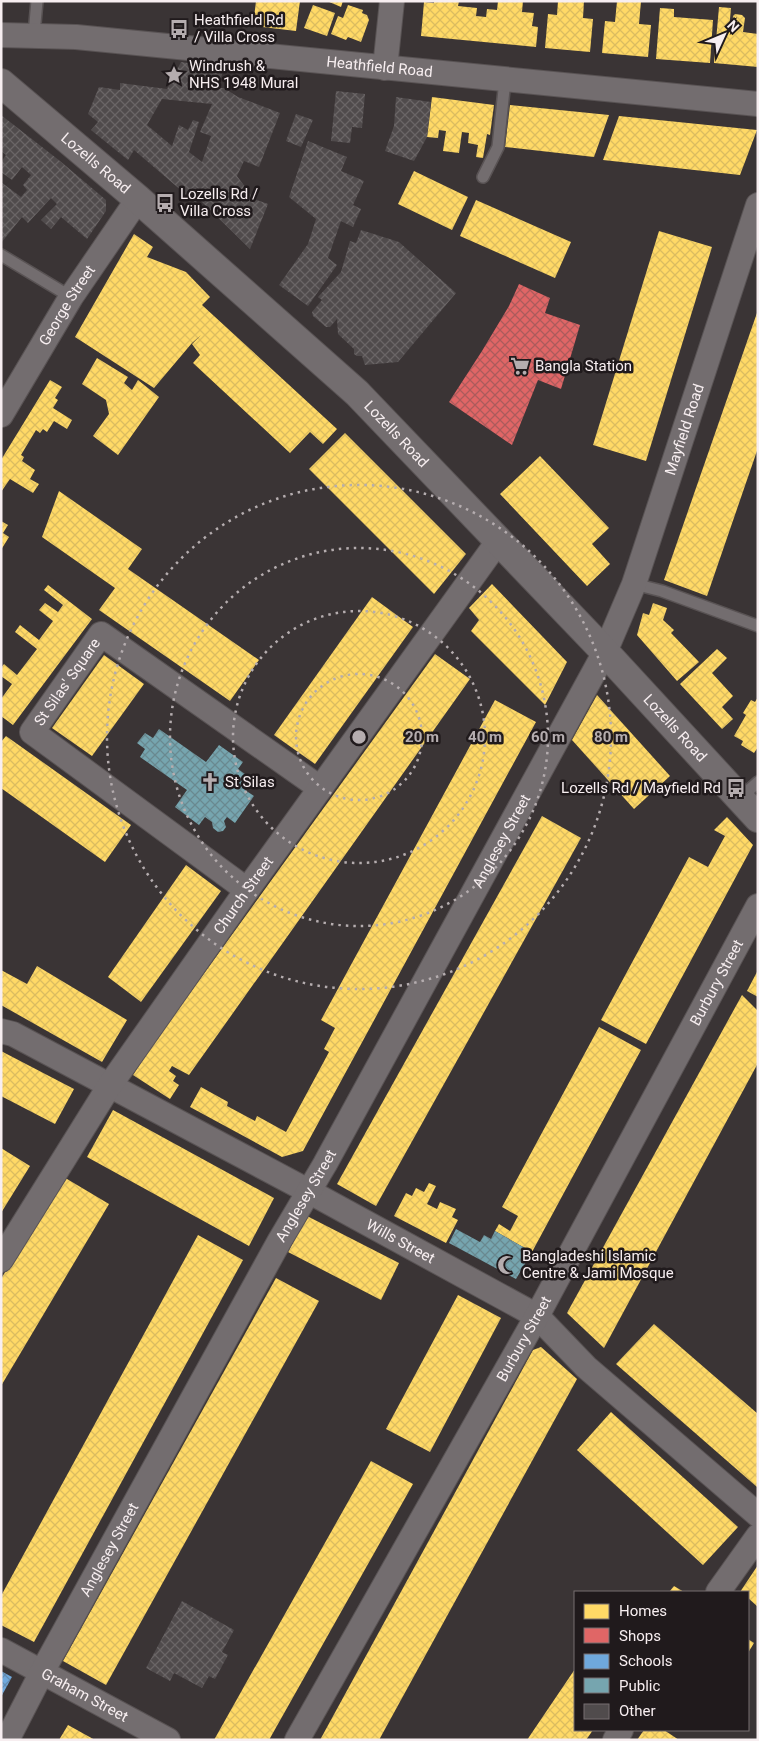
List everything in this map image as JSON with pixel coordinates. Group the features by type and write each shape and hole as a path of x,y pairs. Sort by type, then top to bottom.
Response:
{"main road":[{"name":"Lozells Road","path":"1,83 138,199 357,394 605,652 748,790 758,818"}],"street":[{"path":"385,68 392,1"},
{"name":"Heathfield Road","path":"1,34 76,37 758,104"},
{"name":"George Street","path":"4,403 138,199"},
{"name":"Mayfield Road","path":"605,652 634,584 758,205"},
{"name":"Church Street","path":"1,1260 110,1085 247,890 499,540"},
{"name":"St Silas' Square","path":"247,890 32,732 100,634 320,788"},
{"name":"Anglesey Street","path":"7,1740 42,1672 280,1240 310,1192 605,652"},
{"name":"Burbury Street","path":"297,1740 537,1316 758,906"},
{"name":"Wills Street","path":"1,1031 13,1034 110,1085 537,1316 586,1367 758,1515"},
{"path":"719,1591 758,1536"},
{"name":"Graham Street","path":"1,1650 168,1740"}],"lane":[{"path":"34,34 37,1"},
{"path":"483,177 498,146 505,80"},
{"path":"1,255 72,297"},
{"path":"634,584 654,589 758,626"}],"building: Homes":[{"path":"256,1 300,1 296,31 253,26"},
{"path":"327,1 343,1 341,7"},
{"path":"434,1 459,1 458,6 477,8 476,16 486,17 487,9 497,10 498,1 523,1 522,12 534,13 532,26 538,27 536,47 421,36 424,2 434,3"},
{"path":"558,1 584,1 583,18 593,19 590,52 545,48 548,14 557,15"},
{"path":"617,1 641,1 639,24 651,25 648,57 602,53 605,21 615,22"},
{"path":"313,5 335,13 327,36 304,28"},
{"path":"348,5 363,10 362,13 367,15 369,20 361,42 348,37 346,40 331,34 338,16 343,18"},
{"path":"719,7 731,8 729,30 732,30 733,16 735,14 742,15 745,18 743,32 758,34 758,67 714,63"},
{"path":"660,8 674,9 674,17 713,20 710,63 656,59"},
{"path":"432,97 494,105 490,135 487,134 483,158 476,157 478,145 468,143 469,133 462,132 459,153 443,151 446,131 439,130 438,138 427,137"},
{"path":"510,105 609,115 594,157 505,147"},
{"path":"619,116 757,130 740,175 603,160"},
{"path":"414,171 468,197 452,230 398,204"},
{"path":"476,200 571,242 555,278 460,236"},
{"path":"659,231 712,247 646,461 593,445"},
{"path":"134,234 153,247 147,257 186,272 210,297 202,305 337,429 323,444 310,432 290,453 193,363 200,355 192,344 201,335 192,343 154,388 75,337"},
{"path":"758,310 758,448 707,596 664,580"},
{"path":"97,358 128,377 124,383 132,390 138,380 159,397 118,455 93,436 109,414 106,400 82,384"},
{"path":"50,380 62,387 55,398 58,400 53,408 72,420 67,429 54,421 47,432 43,429 40,433 36,430 21,455 24,457 22,461 35,470 30,479 39,484 33,493 10,479 1,492 1,460"},
{"path":"345,433 466,554 434,594 309,469"},
{"path":"540,456 609,528 592,544 610,564 587,586 500,494"},
{"path":"59,491 142,549 128,569 259,660 230,701 99,610 115,588 42,537"},
{"path":"1,521 8,525 3,533 9,537 1,550"},
{"path":"492,584 567,662 545,705 471,631 479,620 469,608"},
{"path":"48,585 92,619 13,725 1,716 1,699 12,684 1,676 1,668 4,664 17,675 37,649 15,632 20,625 39,640 53,621 39,610 45,603 58,612 63,605 44,590"},
{"path":"372,597 413,627 315,764 274,735"},
{"path":"653,603 667,608 663,620 674,630 671,633 699,662 677,681 637,635 643,613 649,615"},
{"path":"717,649 727,658 712,673 733,696 722,707 733,719 722,729 680,684"},
{"path":"435,654 470,679 189,1075 172,1066 169,1071 176,1076 173,1081 179,1085 170,1099 133,1075 148,1051"},
{"path":"104,655 144,684 92,756 52,728"},
{"path":"597,695 670,776 634,809 572,740"},
{"path":"758,697 758,747 754,753 741,745 743,741 734,736 746,715 743,713 751,700 755,702"},
{"path":"495,700 536,722 303,1151 282,1157 190,1107 201,1087 228,1102 227,1106 255,1121 257,1116 286,1132 329,1052 324,1049 335,1028 321,1020"},
{"path":"6,736 131,825 105,862 1,788 1,742"},
{"path":"542,816 581,838 376,1206 337,1184"},
{"path":"727,817 753,845 646,1044 601,1020 689,857 708,867 725,836 714,830"},
{"path":"186,865 221,891 141,1002 108,977"},
{"path":"37,966 127,1020 102,1062 1,1005 1,970 27,984"},
{"path":"758,970 758,997 747,991"},
{"path":"742,995 758,1011 758,1063 604,1348 567,1313"},
{"path":"599,1027 641,1050 532,1252 495,1231 499,1224 510,1231 518,1216 502,1207"},
{"path":"1,1051 74,1089 55,1124 1,1096"},
{"path":"113,1110 274,1198 249,1246 87,1157"},
{"path":"1,1148 30,1166 1,1213"},
{"path":"62,1176 109,1204 1,1386 1,1279"},
{"path":"429,1183 436,1186 427,1204 437,1209 440,1202 456,1209 452,1217 458,1220 446,1243 394,1216 406,1193 412,1196 416,1188 424,1192"},
{"path":"307,1216 399,1263 381,1300 288,1252"},
{"path":"198,1235 243,1260 34,1642 1,1625 1,1596"},
{"path":"276,1278 319,1301 106,1685 63,1661"},
{"path":"458,1295 501,1318 430,1452 386,1429"},
{"path":"654,1324 758,1414 757,1487 616,1364"},
{"path":"541,1347 577,1379 379,1740 320,1740 533,1350"},
{"path":"611,1412 738,1527 703,1565 577,1450"},
{"path":"371,1461 413,1484 269,1740 214,1740"},
{"path":"758,1565 758,1607 749,1599 749,1591 741,1591"},
{"path":"674,1586 682,1591 670,1591"},
{"path":"749,1640 754,1643 749,1651"},
{"path":"574,1670 574,1731 592,1731 586,1740 527,1740"},
{"path":"68,1725 95,1740 59,1740"},
{"path":"643,1731 666,1731 679,1740 637,1740"}],"building: Shops":[{"name":"Bangla Station","path":"519,284 550,298 545,313 580,325 561,389 538,380 512,445 449,402 509,306"}],"building: Schools":[{"path":"1,1671 12,1677 1,1697"}],"building: Public":[{"name":"St Silas","path":"159,729 206,762 219,745 243,762 238,769 249,777 242,788 254,796 235,823 227,817 224,821 226,827 223,831 218,832 213,828 212,822 205,817 199,825 175,807 187,790 140,757 145,749 137,743 145,733 153,738"},
{"name":"Bangladeshi Islamic Centre & Jami Mosque","path":"456,1229 480,1242 484,1235 491,1239 495,1231 532,1252 516,1279 449,1243"}],"building: Other":[{"path":"181,62 224,68 218,88 224,88 238,97 280,113 259,167 244,161 237,176 254,199 268,204 250,249 198,198 196,203 134,150 128,160 91,130 98,122 88,114 99,87 120,90 120,83 167,89","holes":["162,99 212,104 200,132 211,136 202,162 189,152 199,122 193,120 188,130 179,125 172,146 147,125"]},
{"path":"336,91 365,94 362,128 352,127 350,143 331,141"},
{"path":"396,97 431,102 427,137 414,161 385,151 394,126"},
{"path":"296,114 313,120 301,147 286,141"},
{"path":"1,115 106,200 106,211 87,239 61,217 51,229 41,220 57,204 51,198 28,223 22,217 1,243 1,182 21,197 27,190 23,185 31,175 22,167 12,180 1,172 1,162 6,155 1,151"},
{"path":"308,141 347,157 341,171 364,181 353,205 361,209 353,227 341,221 328,258 337,265 308,306 279,285 308,244 316,219 289,197"},
{"path":"361,230 399,242 456,293 398,362 365,365 362,356 354,354 354,349 338,334 337,319 330,327 326,327 313,316 312,312 322,300 318,297 341,272 350,241 356,243"},
{"path":"182,1601 234,1630 222,1652 228,1655 215,1679 209,1676 202,1688 174,1673 170,1681 146,1668"}],"place":[{"name":"Heathfield Rd / Villa Cross","path":"179,29"},
{"name":"Windrush & NHS 1948 Mural","path":"174,75"},
{"name":"Lozells Rd / Villa Cross","path":"165,203"},
{"name":"Bangla Station","path":"520,366"},
{"name":"St Silas","path":"210,782"},
{"name":"Lozells Rd / Mayfield Rd","path":"736,788"},
{"name":"Bangladeshi Islamic Centre & Jami Mosque","path":"507,1265"}]}
